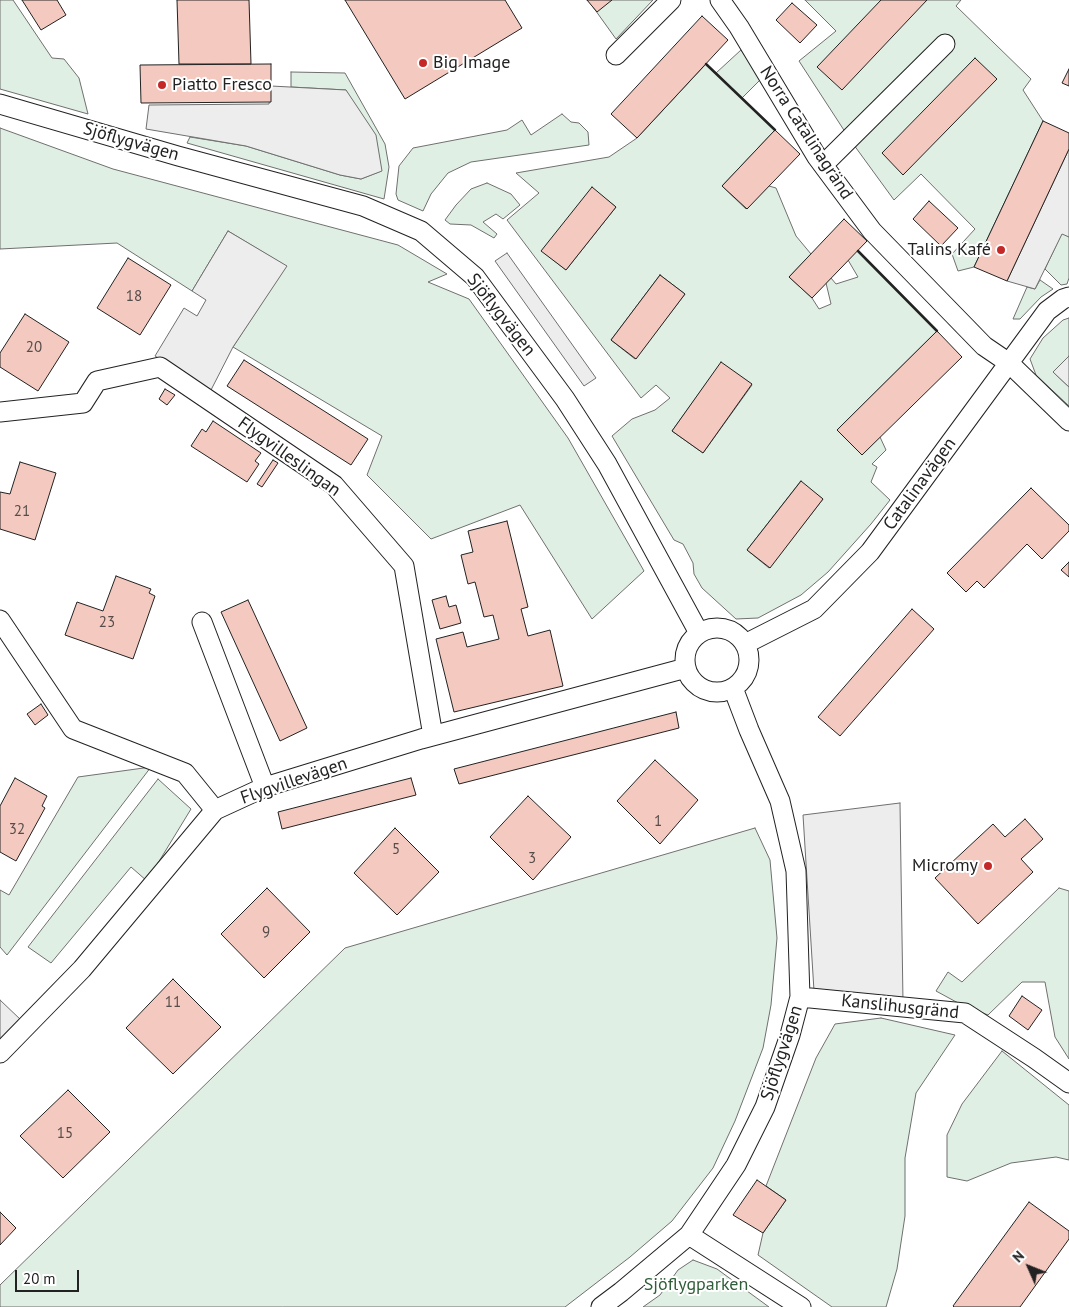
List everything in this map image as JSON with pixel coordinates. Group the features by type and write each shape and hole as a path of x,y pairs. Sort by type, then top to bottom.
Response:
{"street":[{"path":"616,55 671,0"},
{"name":"Norra Catalinagränd","path":"720,0 739,27 823,165 872,231 984,346 1009,363 1069,422"},
{"path":"823,165 945,44"},
{"name":"Sjöflygvägen","path":"0,104 178,156 363,206 421,231 475,278 565,399 606,464 699,633"},
{"name":"Catalinavägen","path":"745,644 814,609 870,552 1047,312 1063,299 1069,297"},
{"name":"Flygvilleslingan","path":"0,412 83,403 97,381 160,367 334,485 404,566 433,736"},
{"path":"0,620 72,729 185,773 216,810"},
{"path":"202,622 266,787"},
{"path":"719,628 729,630 745,644 748,655 746,675 733,688 714,692 705,690 696,685 690,677 686,668 685,658 692,640 699,633 708,629 719,628"},
{"name":"Flygvillevägen","path":"0,1052 82,969 216,810 266,787 433,736 686,668"},
{"name":"Sjöflygvägen","path":"601,1307 689,1235 736,1166 765,1107 790,1035 800,997 796,871 780,801 733,688"},
{"name":"Kanslihusgränd","path":"800,997 966,1013 1069,1083"},
{"path":"689,1235 801,1307"}],"green space":[{"path":"0,0 13,0 52,58 64,59 79,78 88,114 0,89"},
{"path":"588,0 653,0 616,39"},
{"path":"805,0 961,0 956,6 1031,79 1023,90 1043,121 974,267 958,271 952,254 975,229 921,174 894,200 851,141 799,61 836,31"},
{"path":"741,50 761,79 742,98 775,130 722,186 746,209 769,186 776,188 796,236 811,254 789,277 812,298 819,309 831,304 826,283 831,278 836,284 858,277 848,260 856,250 937,331 837,430 862,455 880,437 886,450 872,464 877,467 871,482 890,500 828,572 801,595 758,618 736,619 702,588 694,574 693,563 683,544 674,540 612,436 632,419 655,410 670,398 656,385 641,398 507,220 539,193 516,173 609,157 637,138 706,64 716,73","holes":["592,188 616,207 566,270 542,251","660,275 685,294 635,359 611,340","721,363 752,385 703,453 672,431","800,482 823,499 769,568 747,550"]},
{"path":"291,72 345,73 385,144 389,167 384,199 187,143 190,137 246,146 340,175 361,179 381,171 346,90 291,87"},
{"path":"562,114 571,122 579,123 588,132 589,145 471,162 448,173 431,194 423,211 398,200 396,194 399,166 413,148 507,130 522,120 531,135"},
{"path":"0,128 113,169 398,245 447,274 428,282 469,299 568,438 644,571 592,619 520,505 431,539 367,475 382,436 233,347 286,266 228,231 192,291 117,243 0,249"},
{"path":"487,183 511,194 520,205 503,219 496,214 483,222 497,234 494,238 471,225 450,224 445,220 471,189"},
{"path":"1062,233 1069,237 1069,278 1067,284 1061,285 1045,269"},
{"path":"1040,280 1053,289 1041,297 1020,319 1013,319 1027,287 1035,289"},
{"path":"1069,318 1069,356 1053,372 1069,387 1069,406 1036,375 1030,359 1043,338 1063,320"},
{"path":"151,767 7,955 0,947 0,890 9,895 78,777"},
{"path":"158,779 191,809 147,881 131,867 51,963 28,947"},
{"path":"755,828 770,860 777,938 771,1005 763,1048 735,1121 713,1168 672,1221 630,1257 565,1307 0,1307 0,1285 345,948"},
{"path":"1059,888 1069,891 1069,1059 1055,1037 1045,982 1022,982 988,1015 960,1004 936,991 948,972 962,982"},
{"path":"881,1018 955,1035 916,1093 905,1158 905,1216 897,1269 886,1307 832,1307 758,1255 763,1233 786,1200 766,1186 816,1058 835,1024"},
{"path":"1002,1051 1069,1105 1069,1160 1056,1157 1011,1163 967,1181 947,1177 947,1135 962,1104"},
{"name":"Sjöflygparken","path":"693,1260 717,1269 769,1307 643,1307 660,1295 678,1270"}],"shaded area":[{"path":"271,86 346,90 376,135 382,171 361,179 340,175 246,146 146,129 149,105 269,104"},
{"path":"1069,149 1069,237 1062,234 1035,289 1007,281"},
{"path":"228,231 287,266 233,347 211,390 155,356 184,308 197,316 206,300 192,291"},
{"path":"507,253 596,378 584,386 495,261"},
{"path":"1069,356 1069,387 1053,372"},
{"path":"900,803 903,1002 814,991 803,815"},
{"path":"0,1000 21,1020 0,1041"}],"building":[{"path":"22,0 57,0 66,15 41,30"},
{"path":"177,0 249,0 251,64 179,64"},
{"name":"Big Image","path":"345,0 505,0 522,28 405,99"},
{"path":"587,0 612,0 597,12"},
{"path":"881,0 927,0 842,90 817,67"},
{"path":"792,3 817,25 800,43 776,20"},
{"path":"702,16 728,40 637,138 611,114"},
{"path":"975,58 997,79 903,175 882,153"},
{"path":"271,64 271,102 141,103 140,65"},
{"path":"1069,69 1069,86 1062,83"},
{"path":"1043,121 1069,133 1069,149 1007,281 974,267"},
{"path":"775,130 800,154 747,209 722,186"},
{"path":"592,187 616,207 566,270 541,251"},
{"path":"929,201 958,228 941,246 913,219"},
{"path":"844,219 867,241 812,298 789,277"},
{"path":"128,258 171,285 140,335 97,308"},
{"path":"660,275 685,294 636,359 611,340"},
{"path":"25,314 69,342 38,391 0,367 0,353"},
{"path":"937,331 962,357 862,455 837,430"},
{"path":"244,360 368,439 351,465 227,386"},
{"path":"721,362 752,384 703,453 672,431"},
{"path":"165,389 175,395 167,405 159,399"},
{"path":"213,421 261,453 255,461 259,464 247,482 191,446 202,429 206,432"},
{"path":"273,460 278,463 262,487 257,484"},
{"path":"20,462 56,473 35,540 0,529 0,492 10,494"},
{"path":"801,481 823,499 770,568 747,550"},
{"path":"1031,488 1069,525 1069,531 1042,559 1027,544 984,588 977,581 966,592 947,573"},
{"path":"507,521 528,607 521,609 528,636 550,630 563,686 454,712 436,639 463,632 467,647 499,639 493,615 484,617 475,582 468,584 461,555 473,552 468,531"},
{"path":"1069,562 1069,577 1061,570"},
{"path":"116,576 151,589 149,593 155,596 133,659 65,635 77,602 103,611"},
{"path":"446,596 449,607 456,605 461,623 440,629 432,600"},
{"path":"248,600 307,728 280,741 221,612"},
{"path":"912,609 934,629 840,736 818,717"},
{"path":"41,704 48,715 35,725 27,714"},
{"path":"676,712 679,728 459,784 454,769"},
{"path":"655,760 698,800 660,844 617,801"},
{"path":"15,778 47,796 42,806 45,808 16,861 0,852 0,806"},
{"path":"411,778 416,795 282,829 278,812"},
{"path":"528,796 571,837 533,880 490,837"},
{"name":"Micromy","path":"1025,819 1043,839 1021,859 1033,872 978,924 935,878 993,824 1005,837"},
{"path":"395,828 439,872 397,915 354,873"},
{"path":"267,888 310,932 264,978 221,934"},
{"path":"173,979 221,1027 173,1074 126,1028"},
{"path":"1022,996 1042,1010 1028,1030 1009,1016"},
{"path":"68,1090 110,1132 63,1178 20,1136"},
{"path":"757,1180 786,1200 763,1233 733,1215"},
{"path":"1029,1202 1069,1231 1069,1239 1020,1307 954,1307 953,1306"},
{"path":"0,1212 16,1228 0,1245"}],"wall":[{"path":"706,64 775,130"},
{"path":"858,251 937,331"}],"place":[{"name":"Big Image","path":"423,63"},
{"name":"Piatto Fresco","path":"162,85"},
{"name":"Talins Kafé","path":"1001,250"},
{"name":"Micromy","path":"988,866"}]}
